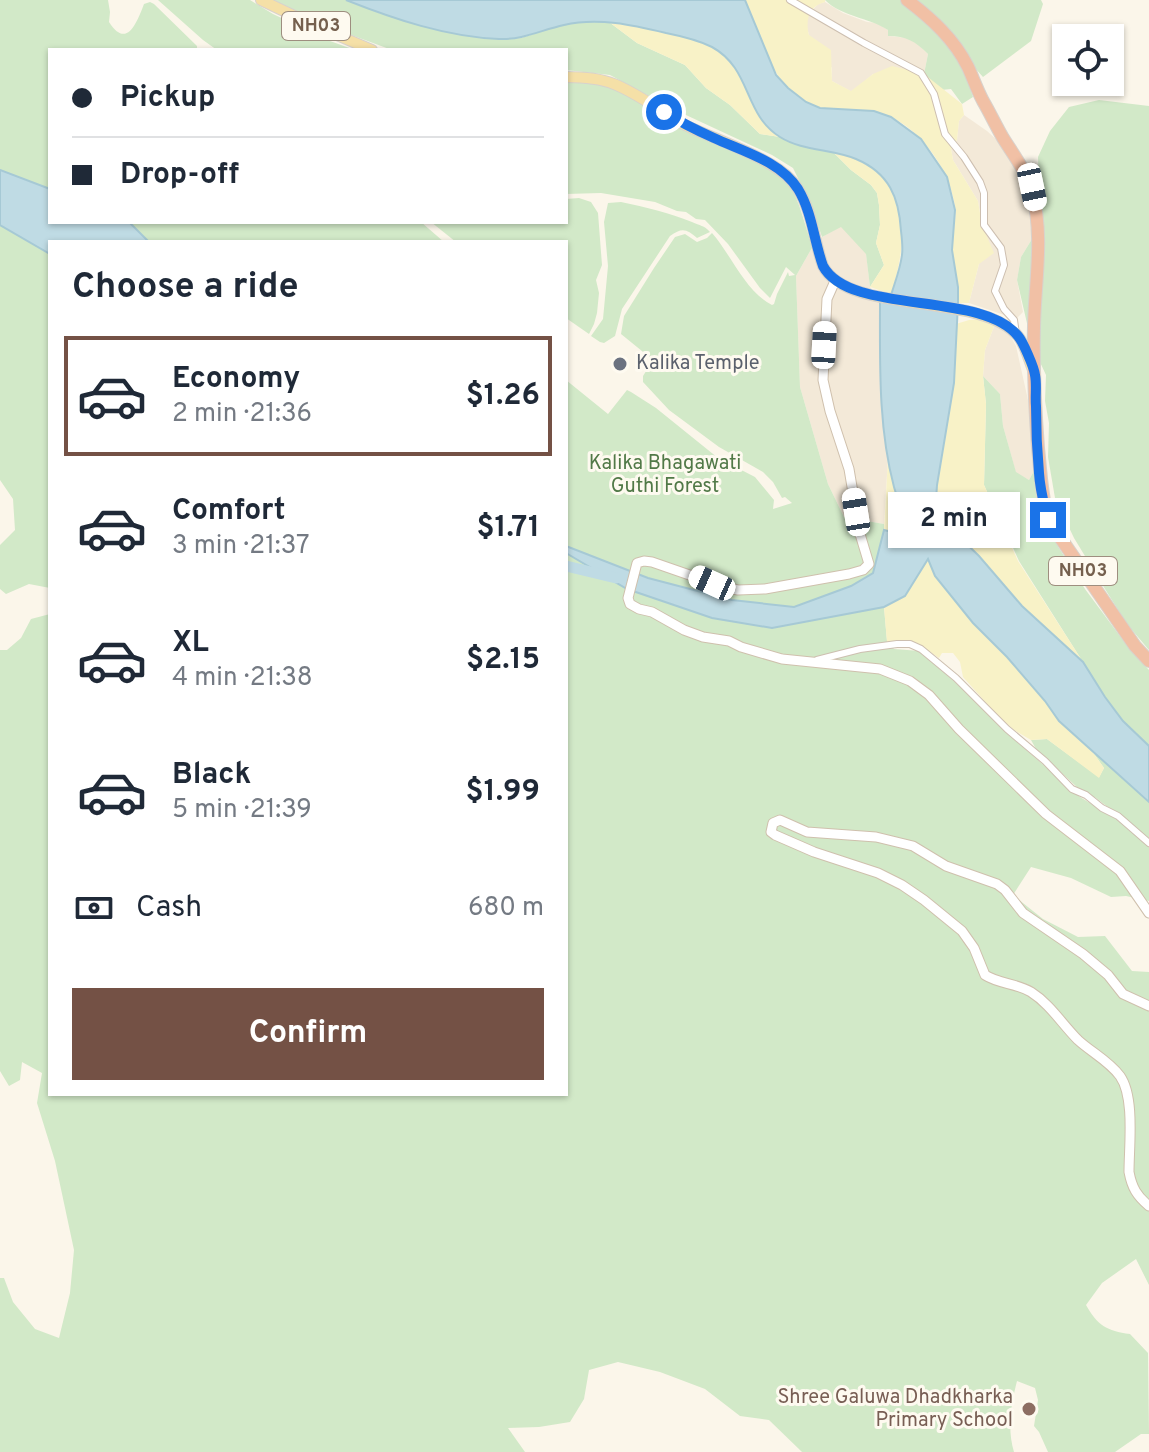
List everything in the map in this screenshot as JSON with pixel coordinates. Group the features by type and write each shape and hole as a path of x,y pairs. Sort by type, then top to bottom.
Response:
{"highway":[{"path":"907,0 938,24 952,41 1032,187 1039,242 1034,326 1035,374"},
{"name":"NH03","path":"1035,374 1041,495 1048,520 1135,646 1149,661"}],"main road":[{"name":"NH03","path":"261,0 367,48"},
{"path":"568,77 591,78 615,84 681,123 782,172 791,180 806,206 823,266 835,281 868,294 976,313 999,321 1016,334"},
{"path":"835,281 827,299 823,380 849,469 860,534 869,564 863,570 849,574 765,589 738,590 644,561 637,563 628,598 630,604 703,637 729,641 782,659 880,669 910,681 929,695 959,729 1046,814 1120,871 1149,913"},
{"name":"NH03","path":"1016,334 1035,374"},
{"path":"1149,1006 1123,994 1108,975 1063,939 1023,913 1005,890 989,880 961,872 913,846 894,840 807,832 784,821 773,823 771,832 775,835 814,852 878,873 924,900 970,940 985,975 998,982 1021,987 1039,997 1075,1038 1113,1068 1121,1077 1128,1097 1131,1184 1149,1206"}],"street":[{"path":"790,0 921,73 934,94 945,134 980,182 984,193 984,225 1001,248 1004,265 995,291 1014,320 1016,334"},
{"path":"810,662 860,649 897,644 910,644 921,649 956,678 1072,789 1118,816 1149,843"}],"shaded area":[{"path":"825,2 843,13 877,23 888,30 888,36 909,38 919,45 928,54 924,74 873,74 852,92 832,81 832,68 809,35 806,24 809,14 818,4"},
{"path":"964,115 987,131 1039,178 1032,239 1021,257 1017,280 1023,312 1016,319 969,303 979,264 982,225 978,201 953,160 951,149 957,140 959,121"},
{"path":"841,226 866,253 870,287 880,301 880,385 888,458 884,524 844,517 828,484 800,387 796,276 813,246"},
{"path":"995,324 1008,332 1016,346 1028,400 1033,406 1035,469 1029,480 1016,473 1003,426 1000,394 983,376 985,350"}],"green space":[{"path":"0,0 108,0 109,22 121,34 131,30 144,4 150,2 197,46 48,48 48,188 0,170"},
{"path":"158,0 250,0 273,14 349,48 214,48"},
{"path":"274,0 346,0 428,27 500,39 521,38 562,25 609,22 637,43 685,65 706,88 730,105 760,134 833,152 871,185 877,193 879,205 880,225 876,243 884,265 870,287 866,254 841,227 822,237 812,207 793,168 610,75 568,70 568,48 387,48"},
{"path":"825,0 900,0 950,45 973,97 962,104 951,89 941,90 924,74 928,54 914,43 905,38 888,36 888,30 839,10"},
{"path":"914,0 1041,0 1043,4 1031,41 983,77"},
{"name":"Kalika Bhagawati Guthi Forest","path":"568,81 595,84 622,93 761,163 789,185 813,246 796,276 800,387 828,484 844,517 884,524 873,573 851,586 794,607 732,600 648,578 568,547 568,382 608,414 627,390 631,392 718,458 755,477 774,500 773,509 792,503 782,498 763,472 719,447 669,410 643,382 643,376 653,360 621,334 624,316 675,237 685,234 697,242 712,233 746,282 772,305 788,272 789,276 795,275 786,267 770,298 705,220 655,202 601,193 568,194"},
{"path":"1099,100 1149,106 1149,650 1127,624 1105,589 1074,538 1055,498 1048,457 1046,375 1032,345 1017,280 1021,257 1032,239 1039,178 1038,157 1050,131 1069,107"},
{"path":"568,199 591,202 598,213 602,265 596,280 599,293 597,313 589,334 568,319 568,240 454,240 434,224 568,224"},
{"path":"621,202 675,216 710,232 697,238 684,230 670,236 622,309 615,336 604,343 591,336 603,319 608,266 604,222 608,203"},
{"path":"131,224 423,224 442,240 147,240"},
{"path":"0,225 48,253 48,588 29,584 6,594 0,589 0,545 15,530 13,499 0,480"},
{"path":"983,376 1000,394 1003,426 1016,472 1029,480 1035,469 1036,495 1045,526 1085,589 1149,670 1149,746 1123,721 1105,697 1019,561 984,485 986,404"},
{"path":"568,554 627,588 772,628 884,607 887,641 894,649 920,651 1080,797 1120,821 1149,846 1149,901 1126,896 1111,897 1071,878 1031,867 1013,895 1043,919 1078,937 1105,936 1132,971 1149,972 1149,1285 1136,1259 1102,1283 1086,1305 1099,1322 1109,1329 1130,1334 1148,1353 1149,1434 1141,1434 1115,1452 1048,1452 1034,1426 1038,1400 1035,1388 1017,1381 1011,1416 1014,1452 802,1452 769,1420 740,1416 705,1389 660,1372 618,1362 589,1370 584,1399 570,1422 508,1428 525,1452 0,1452 0,1278 4,1278 13,1302 35,1329 59,1338 70,1293 74,1250 55,1161 37,1103 42,1073 22,1062 20,1080 9,1086 0,1071 0,650 7,650 21,638 31,619 48,615 48,1096 568,1096"},
{"path":"1047,739 1099,777 1104,768 1092,751 1149,802 1149,839 1096,798 1079,789 1036,749 1031,740"}],"sand":[{"path":"745,0 825,0 810,14 809,35 831,50 832,81 851,91 873,74 892,66 924,74 962,104 964,115 959,121 957,140 951,149 953,160 978,201 982,225 994,253 979,264 969,303 958,303 952,249 955,211 952,191 929,148 906,126 878,112 814,106 794,93 767,57"},
{"path":"609,22 678,34 697,40 727,57 736,68 755,109 780,137 760,134 730,105 706,88 685,65 637,43"},
{"path":"833,152 875,171 897,200 902,237 891,294 870,287 884,265 876,243 880,225 877,193"},
{"path":"981,319 995,324 985,350 983,376 986,404 984,485 1018,561 1083,662 1022,606 939,514 937,485 954,383 956,324"},
{"path":"888,458 900,503 917,539 884,530"},
{"path":"928,558 935,576 973,623 1007,657 1059,721 1092,751 1104,768 1099,778 1047,739 1031,740 1014,730 963,677 960,662 953,653 942,653 939,658 915,644 887,642 884,607 905,595"}],"water":[{"path":"346,0 745,0 776,75 788,88 820,108 874,111 891,117 921,139 947,177 955,210 952,250 958,303 954,383 937,485 939,514 1022,606 1083,662 1123,721 1149,746 1149,802 1059,721 1007,657 973,623 935,576 928,559 905,596 884,607 772,628 712,618 627,589 568,554 568,547 648,578 732,600 794,607 851,586 873,573 884,530 916,538 894,487 885,441 880,371 880,301 889,302 900,267 902,246 895,197 877,171 856,159 798,145 780,137 759,116 741,79 725,56 695,40 603,22 564,25 516,38 479,38 421,26"},
{"path":"0,170 48,188 48,224 131,224 147,240 48,240 48,253 0,225"}],"waterway":[{"path":"568,566 616,578"}],"place":[{"name":"Kalika Temple","path":"620,364"},
{"name":"Shree Galuwa Dhadkharka Primary School","path":"1029,1409"}],"route":[{"path":"664,112 772,165 791,180 806,206 823,266 835,281 868,294 976,313 999,321 1019,337 1035,374 1041,495 1048,520"}]}
